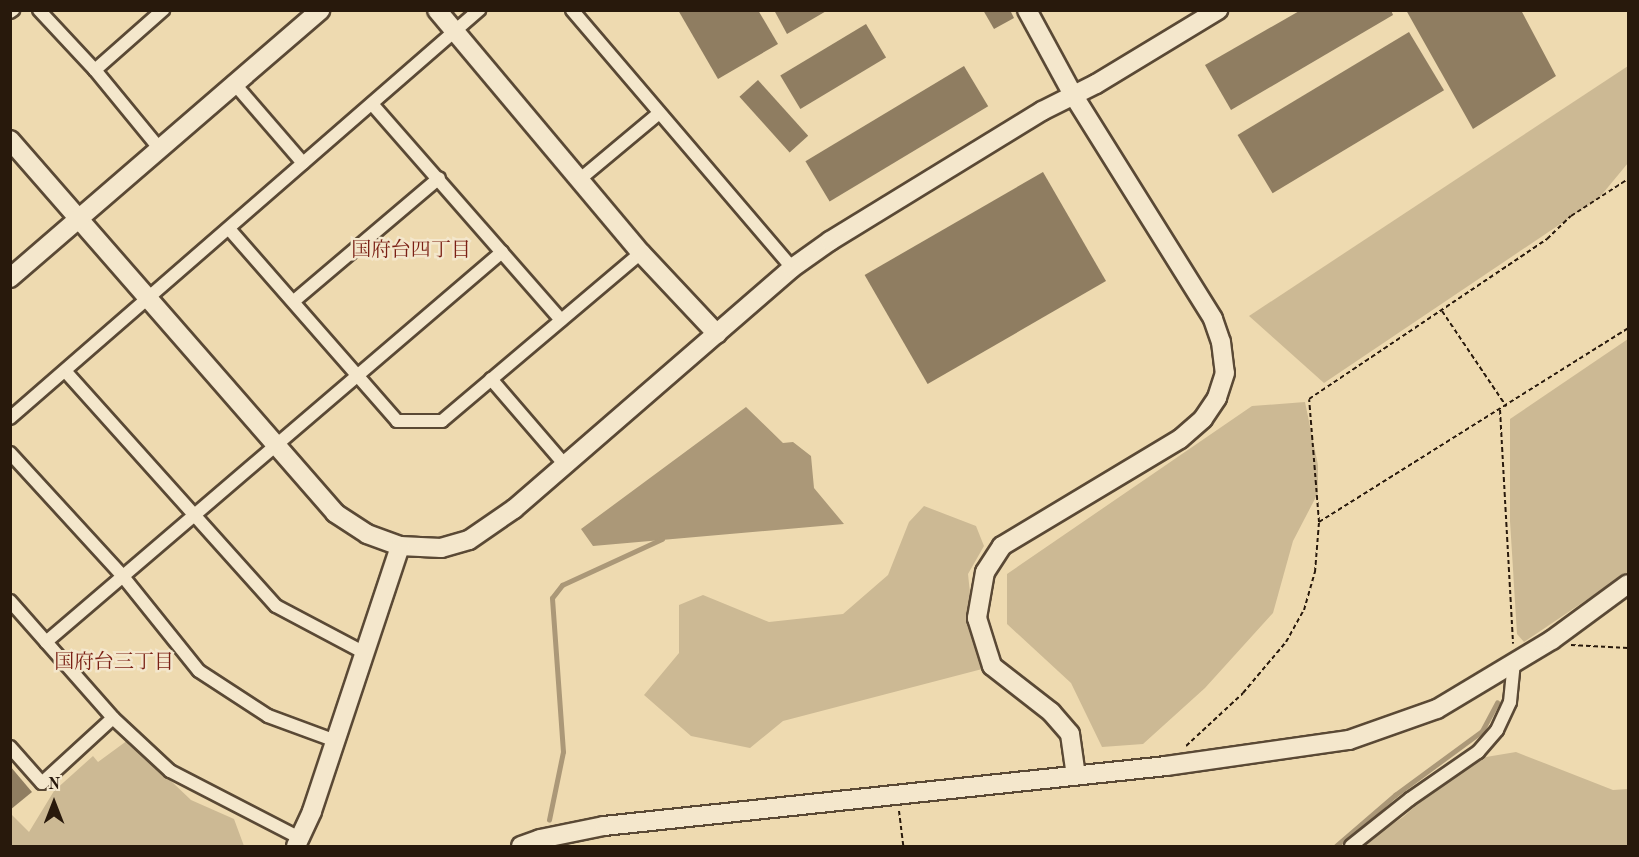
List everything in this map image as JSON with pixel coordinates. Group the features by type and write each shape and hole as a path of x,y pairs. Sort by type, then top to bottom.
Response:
{"street":[{"path":"39,10 95,70 160,149"},
{"path":"95,70 163,10"},
{"path":"437,10 641,253 717,334"},
{"path":"10,418 66,372 147,298 230,230 303,163 479,10"},
{"path":"572,10 792,268"},
{"path":"1027,10 1072,93 1213,319 1221,342 1225,373 1217,398 1203,419 1188,432 1002,546 985,572 977,618 992,666 1051,712 1070,734 1076,776"},
{"path":"10,140 78,216 275,448 334,513 367,534 400,546 441,548 469,540 514,509 792,268 880,208 1072,93 1096,84 1218,10"},
{"path":"10,278 78,216 160,149 309,14"},
{"path":"233,82 303,163"},
{"path":"372,104 561,320"},
{"path":"579,180 659,113"},
{"path":"294,301 439,178"},
{"path":"230,230 358,372 397,421 442,421 641,253"},
{"path":"46,642 121,574 275,448 358,372 502,252"},
{"path":"66,372 276,606 363,652"},
{"path":"491,379 565,465"},
{"path":"10,453 121,574 199,671 268,716 333,740"},
{"path":"10,602 113,718 170,771 298,842 400,546"},
{"path":"521,846 604,826 1166,766 1349,741 1437,709 1552,640 1629,584"},
{"path":"1351,846 1410,799 1478,752 1491,738 1510,702 1514,662"},
{"path":"10,747 42,783 113,718"}],"path":[{"path":"1166,766 1243,693 1286,642 1304,610 1319,522 1309,399 1547,239 1571,216 1629,179"},
{"path":"1442,311 1506,406"},
{"path":"1319,522 1629,327"},
{"path":"1500,410 1514,662"},
{"path":"1552,640 1573,645 1629,648"},
{"path":"897,796 903,846"}],"shaded area":[{"path":"1628,66 1628,163 1599,198 1324,383 1249,316"},
{"path":"1628,339 1628,572 1524,642 1517,634 1510,521 1510,419"},
{"path":"1305,402 1318,465 1318,493 1293,541 1273,613 1205,688 1143,744 1102,747 1071,683 1007,624 1007,574 1252,406"},
{"path":"746,407 783,443 793,442 811,456 814,488 844,524 593,546 581,529"},
{"path":"924,506 976,526 984,546 968,574 974,630 986,668 783,721 750,748 691,736 644,695 679,653 679,605 703,595 769,622 843,614 888,575 909,522"},
{"path":"128,740 191,800 234,819 244,846 11,846 11,814 29,832 54,791 93,756 98,762"},
{"path":"1516,752 1613,790 1628,789 1628,846 1360,846 1403,817 1468,760"}],"building":[{"path":"678,10 758,10 778,44 718,79"},
{"path":"774,10 828,10 787,34"},
{"path":"983,10 1010,10 1014,18 994,29"},
{"path":"1301,10 1391,10 1393,15 1231,110 1205,65"},
{"path":"1406,10 1521,10 1556,76 1473,129"},
{"path":"866,24 886,57 800,109 780,76"},
{"path":"1409,32 1444,90 1273,193 1238,135"},
{"path":"964,66 988,106 830,202 805,161"},
{"path":"758,80 808,136 790,152 739,97"},
{"path":"1043,172 1106,281 928,384 865,275"},
{"path":"10,766 32,792 10,810"}],"waterway":[{"path":"549,820 563,752 552,598 562,585 662,539"},
{"path":"1336,846 1395,795 1482,731 1497,703"}],"district":[{"name":"国府台四丁目","path":"411,251"},
{"name":"国府台三丁目","path":"114,663"}]}
